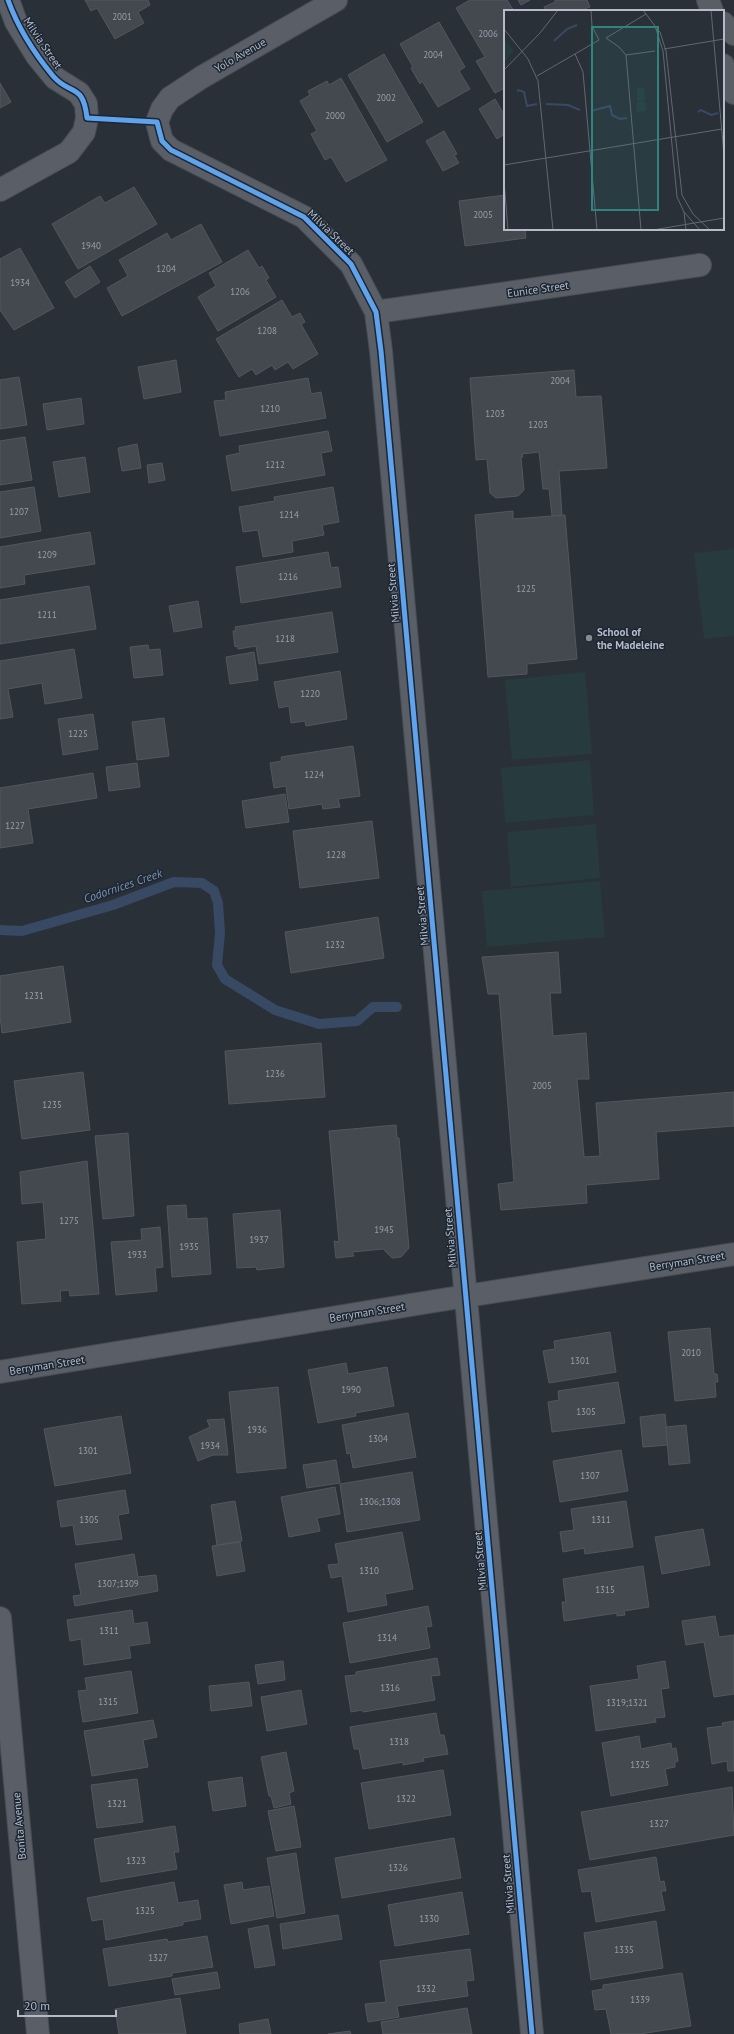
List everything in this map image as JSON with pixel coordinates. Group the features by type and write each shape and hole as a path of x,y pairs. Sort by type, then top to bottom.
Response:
{"main road":[{"path":"708,0 712,10"},
{"path":"724,24 734,34"},
{"path":"724,68 734,93"}],"street":[{"name":"Milvia Street","path":"0,190 69,152 84,132 87,118 86,104 79,93 55,78 37,56 16,22 8,0"},
{"name":"Yolo Avenue","path":"156,122 162,109 170,98 202,76 336,0"},
{"name":"Milvia Street","path":"156,122 162,141 171,150 304,216 351,264 376,312 382,358 532,2034"},
{"name":"Eunice Street","path":"376,312 700,265"},
{"name":"Berryman Street","path":"0,1372 734,1254"},
{"name":"Bonita Avenue","path":"0,1618 38,2034"}],"green space":[{"path":"734,549 734,636 704,639 694,553"},
{"path":"585,672 592,754 512,760 505,680"},
{"path":"590,760 594,815 505,823 501,768"},
{"path":"596,824 600,878 511,887 507,832"},
{"path":"600,881 605,937 487,947 482,891"}],"building":[{"path":"85,0 148,0 150,5 138,12 144,23 115,39 97,8 91,11"},
{"path":"470,0 507,0 513,10 504,10 504,88 495,93 476,61 485,57 456,8"},
{"path":"518,0 530,0 521,5"},
{"path":"555,0 587,0 590,7 582,10 545,10 544,7 555,2"},
{"path":"439,22 465,67 459,71 470,89 438,107 422,81 420,84 411,68 413,67 400,44"},
{"path":"384,54 423,122 387,142 348,75"},
{"path":"341,78 387,160 346,182 331,157 325,160 311,134 317,131 300,101 310,95 308,91 327,81 329,85"},
{"path":"0,83 11,102 0,108"},
{"path":"495,99 504,114 504,135 497,139 479,109"},
{"path":"444,131 457,154 454,155 459,163 443,171 426,141"},
{"path":"134,187 157,224 78,269 52,224 100,196 105,203"},
{"path":"504,195 504,230 525,230 526,238 465,246 459,201"},
{"path":"201,224 222,262 122,316 107,288 128,276 119,260 167,233 171,240"},
{"path":"20,248 54,308 14,330 0,310 0,259"},
{"path":"248,250 259,268 262,266 269,278 266,280 276,297 218,331 198,297 216,286 209,273"},
{"path":"90,266 100,282 75,298 65,282"},
{"path":"282,300 292,317 300,313 305,322 301,324 318,354 293,369 288,362 275,370 272,365 256,375 252,369 239,377 216,339"},
{"path":"176,360 181,392 144,399 138,367"},
{"path":"574,370 576,397 601,396 607,468 559,471 562,515 552,516 549,489 543,489 539,452 522,454 524,490 518,496 496,498 490,493 487,459 476,460 470,378"},
{"path":"19,377 27,425 0,429 0,380"},
{"path":"308,378 311,394 321,392 326,418 220,436 214,401 226,400 225,392"},
{"path":"81,398 84,424 47,430 43,404"},
{"path":"328,431 332,451 321,453 325,475 232,491 226,456 240,453 239,446"},
{"path":"25,437 32,480 0,485 0,441"},
{"path":"137,444 141,468 122,471 118,448"},
{"path":"85,457 90,492 59,497 53,462"},
{"path":"162,463 165,480 149,483 147,465"},
{"path":"34,487 41,531 0,538 0,492"},
{"path":"333,487 339,522 322,525 324,535 292,541 293,552 263,557 258,530 243,532 239,507 275,501 274,497"},
{"path":"513,511 513,519 565,515 577,659 527,664 527,674 488,677 475,515"},
{"path":"90,532 95,564 24,575 25,584 0,588 0,547"},
{"path":"328,552 331,568 338,567 341,587 241,603 236,567"},
{"path":"89,586 96,629 0,644 0,600"},
{"path":"198,601 202,627 174,632 169,606"},
{"path":"332,612 338,652 259,664 256,646 238,649 238,646 235,647 233,631 236,631 235,627"},
{"path":"148,645 149,650 160,649 163,675 134,678 130,647"},
{"path":"74,649 82,698 45,704 42,683 8,689 13,717 0,719 0,661"},
{"path":"254,652 258,680 230,684 226,657"},
{"path":"340,671 347,719 306,726 305,721 291,723 289,706 279,708 274,682"},
{"path":"93,714 98,749 63,755 58,719"},
{"path":"164,718 169,756 137,760 132,722"},
{"path":"353,746 360,796 338,799 340,807 323,809 322,804 289,809 286,786 274,788 270,763 282,761 281,757"},
{"path":"137,763 140,787 109,791 106,767"},
{"path":"93,773 97,798 28,809 33,843 0,848 0,788"},
{"path":"285,794 289,822 246,828 242,801"},
{"path":"372,821 379,878 300,888 293,831"},
{"path":"378,917 384,958 291,973 285,932"},
{"path":"558,952 561,993 550,993 553,1036 586,1033 589,1079 577,1079 584,1157 600,1156 596,1103 734,1092 734,1126 656,1132 659,1179 586,1185 587,1203 501,1210 498,1184 514,1182 499,994 488,994 482,957"},
{"path":"63,966 71,1022 2,1033 0,1016 0,976"},
{"path":"321,1043 325,1097 229,1104 225,1051"},
{"path":"83,1072 90,1130 22,1139 14,1081"},
{"path":"396,1125 397,1138 399,1138 409,1248 401,1257 392,1258 383,1249 352,1252 354,1256 336,1258 334,1241 339,1242 329,1131"},
{"path":"128,1133 134,1216 103,1219 95,1136"},
{"path":"87,1161 99,1294 70,1296 69,1290 60,1291 61,1301 22,1304 17,1242 46,1239 43,1202 22,1204 20,1172"},
{"path":"186,1205 187,1219 207,1218 211,1274 172,1277 167,1206"},
{"path":"280,1210 284,1267 257,1270 256,1267 237,1268 233,1214"},
{"path":"160,1227 163,1267 155,1268 157,1291 116,1295 111,1242 142,1240 141,1229"},
{"path":"710,1328 714,1374 717,1374 718,1382 715,1382 716,1397 675,1401 668,1332"},
{"path":"610,1332 616,1372 549,1383 543,1351 555,1349 554,1341"},
{"path":"346,1363 348,1374 387,1367 394,1406 355,1413 356,1416 318,1423 308,1370"},
{"path":"618,1382 625,1423 552,1432 548,1402 559,1400 558,1391"},
{"path":"278,1387 286,1468 237,1473 229,1392"},
{"path":"408,1413 416,1457 353,1468 350,1453 347,1454 342,1425"},
{"path":"665,1414 668,1445 643,1447 640,1417"},
{"path":"121,1416 131,1473 55,1486 44,1429"},
{"path":"224,1419 228,1455 213,1455 198,1461 189,1437 210,1427 207,1420"},
{"path":"686,1425 690,1463 669,1465 666,1427"},
{"path":"621,1450 628,1491 560,1502 553,1461"},
{"path":"336,1460 340,1483 307,1488 303,1465"},
{"path":"412,1472 420,1520 347,1532 340,1484"},
{"path":"335,1487 340,1514 317,1518 320,1531 289,1537 281,1497"},
{"path":"125,1490 129,1513 118,1515 122,1539 76,1545 73,1525 61,1527 57,1501"},
{"path":"235,1501 242,1541 217,1545 211,1505"},
{"path":"626,1501 633,1547 585,1554 584,1548 563,1552 560,1532 574,1530 571,1509"},
{"path":"703,1529 710,1565 662,1574 655,1537"},
{"path":"402,1532 413,1589 385,1594 387,1605 348,1612 342,1576 331,1578 328,1565 339,1564 335,1544"},
{"path":"240,1542 245,1571 217,1576 212,1546"},
{"path":"134,1554 138,1577 156,1575 158,1591 75,1606 73,1596 81,1595 75,1564"},
{"path":"643,1566 649,1607 624,1611 625,1615 617,1616 617,1613 564,1621 562,1602 566,1602 563,1579"},
{"path":"428,1606 432,1626 426,1627 430,1648 350,1663 343,1623"},
{"path":"132,1610 134,1624 147,1622 150,1643 129,1646 131,1658 84,1665 81,1639 70,1641 67,1620"},
{"path":"715,1616 719,1637 734,1635 734,1694 714,1697 704,1642 686,1645 682,1621"},
{"path":"437,1658 440,1675 431,1676 435,1700 363,1712 362,1710 351,1712 345,1676 356,1675 356,1672"},
{"path":"283,1661 285,1680 258,1684 255,1665"},
{"path":"665,1661 669,1688 661,1689 665,1717 655,1718 656,1722 596,1731 590,1686 639,1679 637,1666"},
{"path":"131,1671 138,1713 83,1722 78,1691 87,1690 85,1678"},
{"path":"249,1682 252,1706 211,1711 209,1686"},
{"path":"301,1690 307,1724 267,1731 261,1697"},
{"path":"436,1713 440,1735 444,1735 448,1754 423,1758 424,1761 403,1765 403,1762 363,1769 359,1749 354,1749 350,1727"},
{"path":"153,1720 157,1737 143,1740 148,1767 92,1776 84,1731"},
{"path":"734,1721 734,1771 728,1771 727,1761 712,1764 707,1728 723,1726 722,1723"},
{"path":"639,1736 641,1749 671,1743 672,1749 676,1748 678,1761 675,1762 675,1767 665,1769 668,1785 611,1796 602,1743"},
{"path":"286,1752 294,1791 289,1793 291,1804 274,1808 271,1796 269,1796 261,1757"},
{"path":"443,1770 451,1815 369,1829 361,1783"},
{"path":"242,1777 246,1806 213,1811 208,1782"},
{"path":"137,1779 143,1822 97,1828 91,1785"},
{"path":"732,1787 734,1835 590,1860 581,1812"},
{"path":"294,1806 301,1847 276,1851 268,1811"},
{"path":"175,1826 179,1852 174,1852 177,1869 101,1882 94,1839"},
{"path":"454,1838 461,1878 342,1898 335,1858"},
{"path":"296,1853 305,1913 277,1918 267,1858"},
{"path":"656,1857 660,1882 664,1881 666,1891 661,1891 665,1910 596,1922 591,1891 582,1892 578,1870"},
{"path":"174,1882 178,1903 198,1900 201,1919 183,1922 183,1925 106,1940 103,1919 92,1921 87,1898"},
{"path":"242,1882 243,1890 269,1886 274,1916 231,1924 224,1885"},
{"path":"462,1892 469,1934 395,1946 388,1905"},
{"path":"338,1915 342,1939 283,1949 280,1924"},
{"path":"656,1921 663,1968 591,1980 584,1933"},
{"path":"268,1925 275,1965 255,1968 248,1929"},
{"path":"207,1936 213,1967 172,1973 172,1976 109,1986 103,1949 167,1939 168,1942"},
{"path":"470,1949 474,1980 466,1981 468,1996 397,2006 399,2017 368,2022 365,2004 386,2002 380,1961"},
{"path":"217,1972 220,1988 175,1995 172,1979"},
{"path":"682,1973 691,2026 640,2034 611,2034 606,2009 595,2010 592,1991 603,1989 603,1985"},
{"path":"180,1998 186,2034 119,2034 115,2009"},
{"path":"467,2008 472,2034 383,2034 381,2022"},
{"path":"268,2019 271,2034 240,2034 239,2024"},
{"path":"350,2031 351,2034 328,2034"}],"waterway":[{"name":"Codornices Creek","path":"0,930 22,931 113,905 174,882 202,883 214,891 218,903 220,933 217,965 225,979 275,1010 319,1024 357,1021 373,1007 397,1007"}],"cycle path":[{"path":"8,0 22,30 46,67 59,82 79,94 85,107 87,118 157,122 162,141 171,150 304,217 351,264 376,312 381,351 532,2034"}],"place":[{"name":"School of the Madeleine","path":"589,638"}]}
